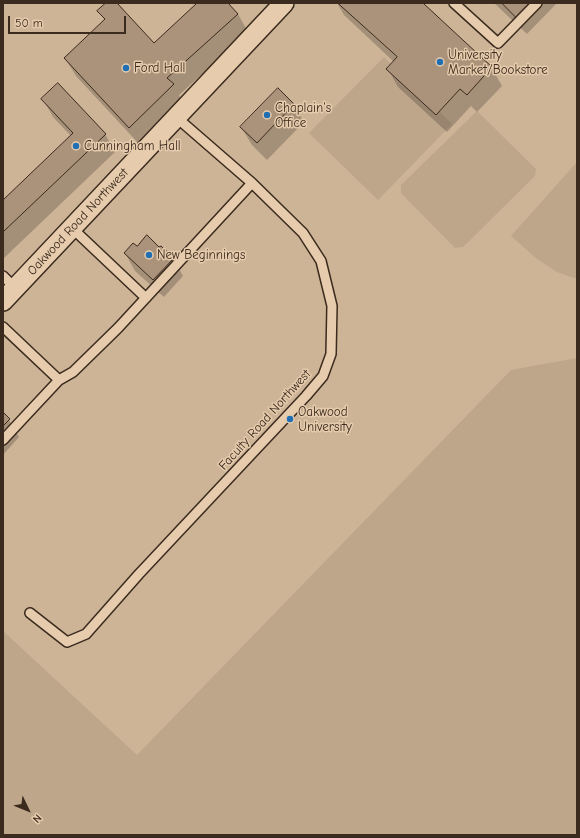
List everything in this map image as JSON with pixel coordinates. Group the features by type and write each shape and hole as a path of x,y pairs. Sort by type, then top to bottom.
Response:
{"street":[{"name":"Oakwood Road Northwest","path":"7,288 72,228 284,3"}],"lane":[{"path":"454,3 498,43 537,3"},
{"name":"Faculty Road Northwest","path":"30,613 67,642 86,634 139,574 301,402 323,376 331,354 332,306 321,262 303,233 252,183 176,118"},
{"path":"3,440 59,380 73,372 118,328 252,183"},
{"path":"72,228 146,298"},
{"path":"3,327 59,380"}],"shaded area":[{"name":"Oakwood University","path":"3,3 577,3 577,835 3,835"},
{"path":"384,57 452,124 378,200 309,133"},
{"path":"477,111 536,169 535,176 463,247 455,248 401,193 401,185"},
{"path":"577,162 577,279 557,272 537,259 511,236"},
{"path":"577,358 577,835 3,835 3,631 137,755 511,370"}],"building":[{"name":"Ford Hall","path":"106,3 117,3 154,43 197,3 228,3 238,14 167,78 174,84 129,128 64,58 105,19 97,11"},
{"name":"University Market/Bookstore","path":"338,3 423,3 492,67 467,95 460,89 436,115 386,69 397,57"},
{"path":"502,3 530,3 516,17"},
{"name":"Cunningham Hall","path":"58,83 106,134 3,232 3,200 73,133 41,99"},
{"name":"Chaplain's Office","path":"278,88 294,104 257,143 240,127"},
{"name":"New Beginnings","path":"147,235 159,247 161,246 174,258 153,280 124,253 133,243 137,246"},
{"path":"3,412 10,419 3,426"}],"place":[{"name":"University Market/Bookstore","path":"440,62"},
{"name":"Ford Hall","path":"126,68"},
{"name":"Chaplain's Office","path":"267,115"},
{"name":"Cunningham Hall","path":"76,146"},
{"name":"New Beginnings","path":"149,255"},
{"name":"Oakwood University","path":"290,419"}]}
